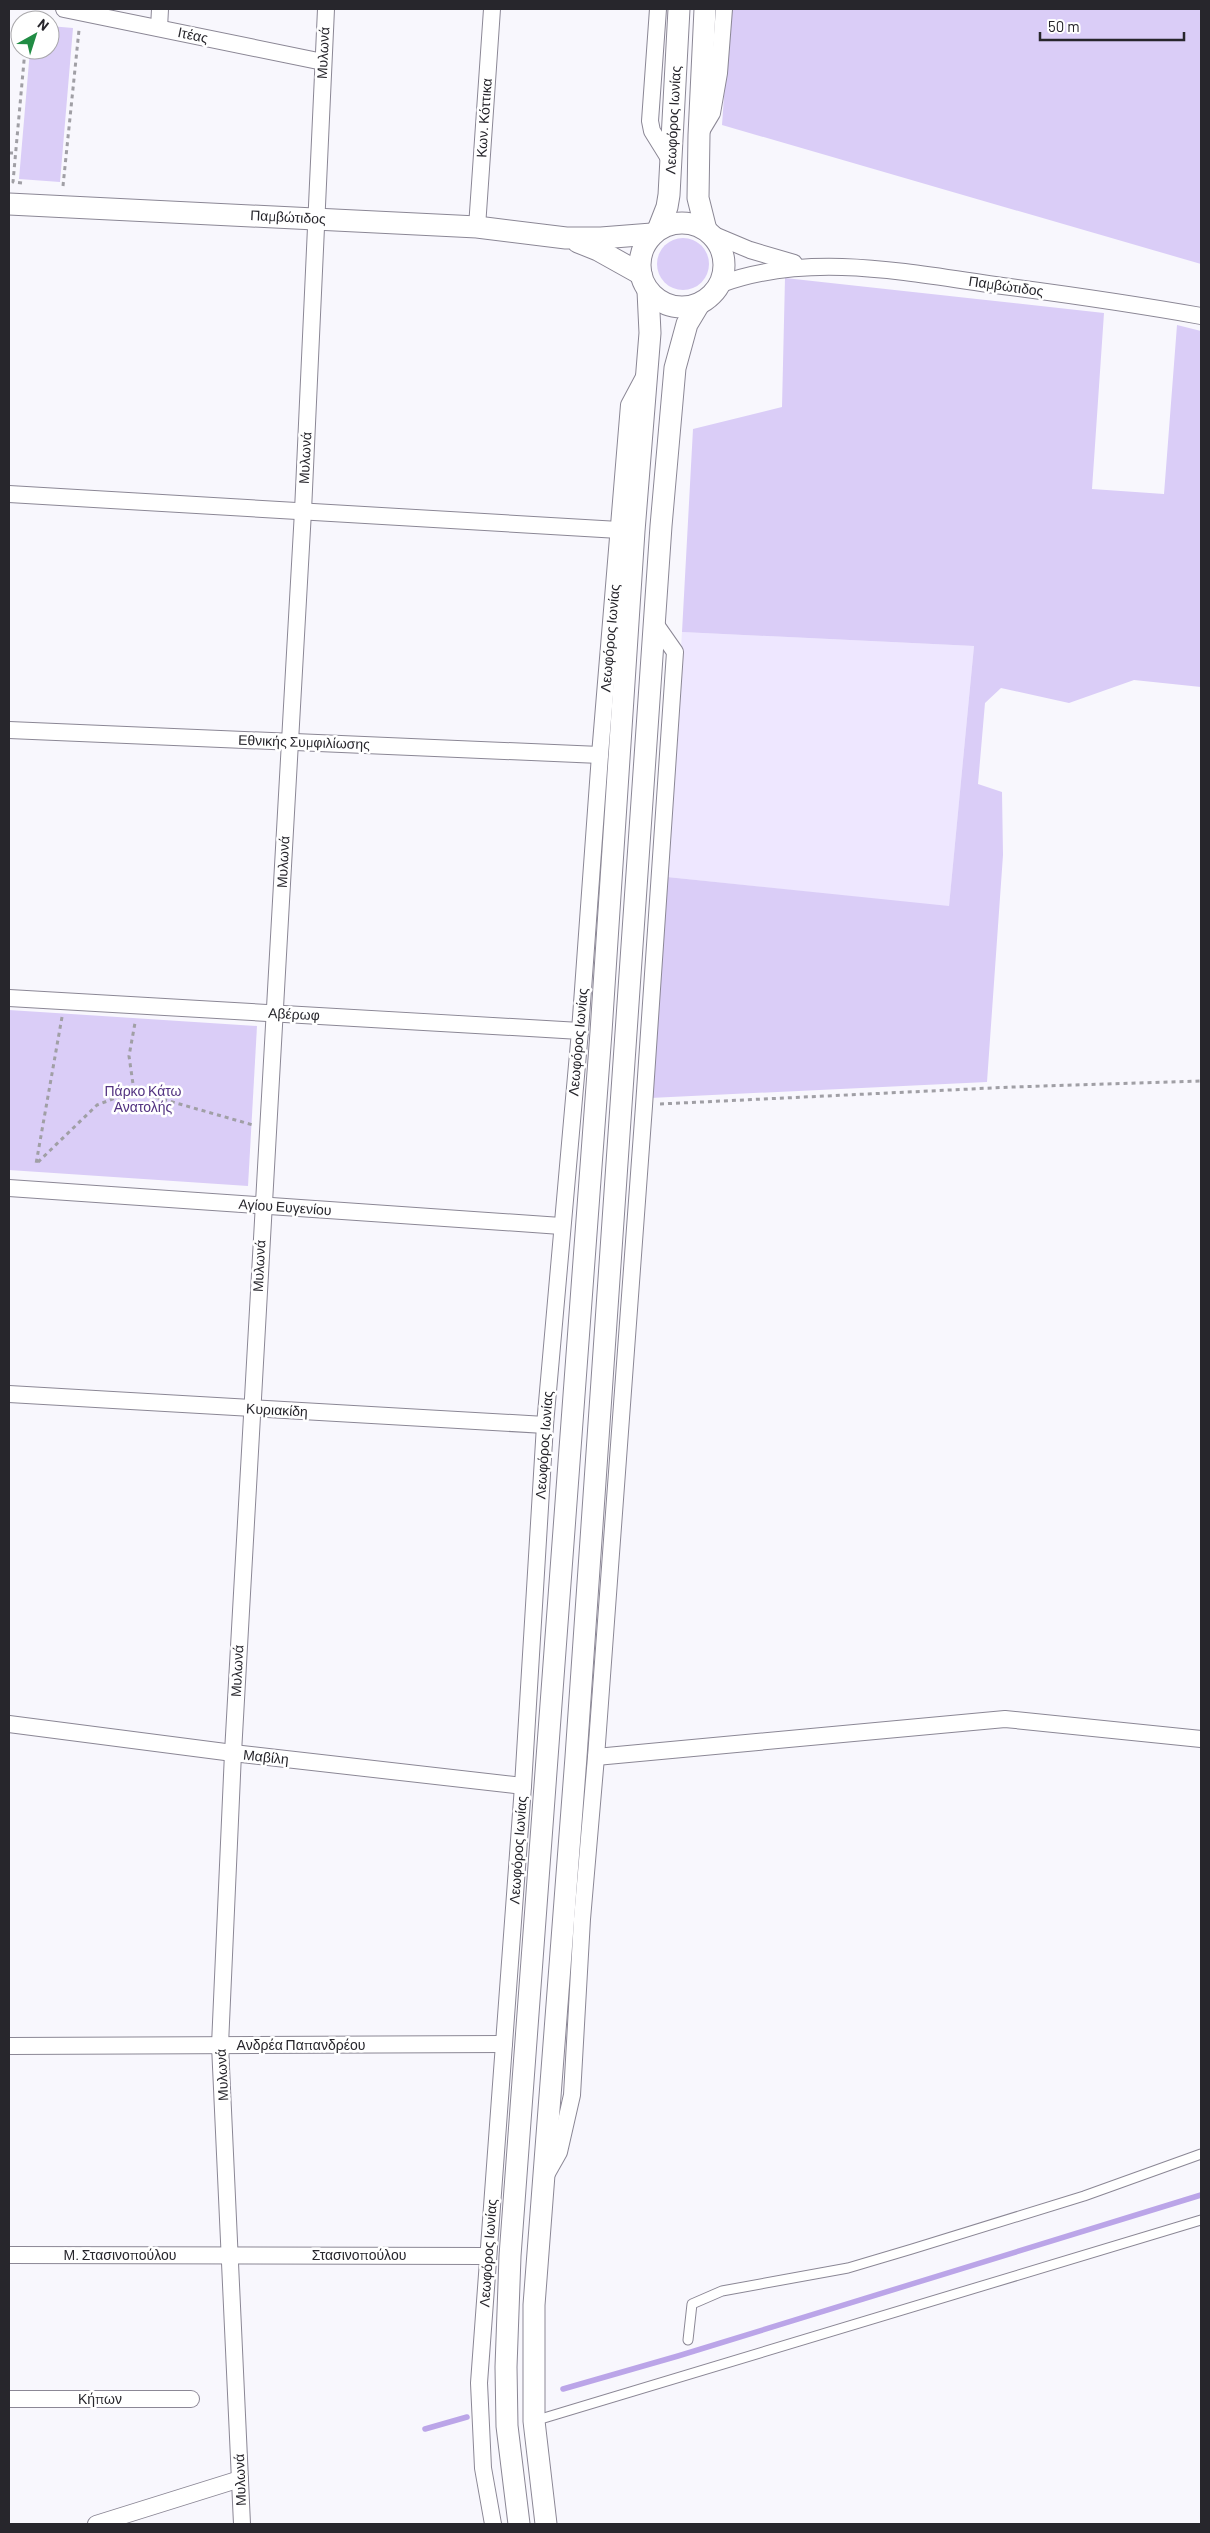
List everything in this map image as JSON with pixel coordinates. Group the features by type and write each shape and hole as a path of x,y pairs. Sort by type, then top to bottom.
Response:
{"street":[{"name":"Ιτέας","path":"64,9 323,62"},
{"path":"158,28 160,9"},
{"name":"Μυλωνά","path":"242,2524 220,2045 232,1753 302,512 326,9"},
{"name":"Κων. Κόττικα","path":"477,227 492,9"},
{"path":"658,9 650,121 652,131 670,160"},
{"name":"Λεωφόρος Ιωνίας","path":"655,232 667,207 679,9"},
{"name":"Λεωφόρος Ιωνίας","path":"705,9 698,198 709,232"},
{"path":"699,134 712,113 719,73 724,9"},
{"name":"Παμβώτιδος","path":"9,204 477,227 566,238 600,238 655,232"},
{"path":"682,222 695,224 709,232 720,245 724,258 725,271 721,284 715,293 699,304 686,308 672,306 659,300 644,283 641,253 655,232 669,224 682,222"},
{"name":"Παμβώτιδος","path":"709,232 750,250 811,267"},
{"name":"Παμβώτιδος","path":"566,238 598,250 644,283"},
{"name":"Παμβώτιδος","path":"721,284 747,274 779,269 811,267 890,270 1201,316"},
{"name":"Λεωφόρος Ιωνίας","path":"519,2524 507,2426 506,2367 510,2256 548,1754 647,371 651,311 644,283"},
{"path":"546,2524 534,2421 534,2305 576,1757 654,622 675,368 687,324 699,304"},
{"name":"Λεωφόρος Ιωνίας","path":"493,2524 482,2461 479,2382 523,1786 545,1425 561,1226 580,1031 600,755 630,405 647,371"},
{"path":"9,494 619,530"},
{"path":"543,2179 559,2152 572,2095 582,1919 596,1756 644,1106 675,652 654,622"},
{"name":"Εθνικής Συμφιλίωσης","path":"9,730 600,755"},
{"name":"Αβέρωφ","path":"9,998 580,1031"},
{"name":"Αγίου Ευγενίου","path":"9,1188 561,1226"},
{"name":"Κυριακίδη","path":"9,1394 545,1425"},
{"path":"596,1756 1005,1719 1201,1739"},
{"name":"Μαβίλη","path":"9,1724 232,1753 523,1786"},
{"name":"Ανδρέα Παπανδρέου","path":"9,2046 504,2044"},
{"name":"Μ. Στασινοπούλου","path":"9,2255 231,2255"},
{"name":"Στασινοπούλου","path":"231,2255 487,2256"},
{"name":"Κήπων","path":"9,2400 191,2399"},
{"path":"96,2524 240,2479"}],"lane":[{"path":"688,2340 692,2304 722,2291 848,2268 1084,2196 1201,2154"},
{"path":"534,2421 1201,2220"}],"path":[{"path":"56,186 65,186 80,25"},
{"path":"24,60 13,182 30,183"},
{"path":"9,153 15,153"},
{"path":"65,1001 36,1164 97,1105 134,1091 268,1129"},
{"path":"134,1091 129,1056 136,1005"},
{"path":"644,1106 762,1098 1201,1081"}],"shaded area":[{"path":"682,632 974,646 949,907 667,877"}],"green space":[{"path":"730,9 1201,9 1201,264 722,125"},
{"path":"60,27 73,28 60,182 19,179 29,60 60,60"},
{"path":"683,238 693,240 701,246 707,254 709,264 707,274 701,282 693,288 683,290 673,288 665,282 659,274 657,264 659,254 665,246 673,240"},
{"path":"785,278 1104,313 1092,489 1164,494 1177,325 1201,331 1201,687 1134,680 1069,703 1001,688 985,703 978,784 1002,792 1003,855 987,1082 650,1098 667,877 949,906 974,646 682,632 693,429 782,407"},
{"name":"Πάρκο Κάτω Ανατολής","path":"9,1010 257,1026 248,1186 9,1170"}],"waterway":[{"path":"563,2389 678,2356 1201,2195"},
{"path":"425,2429 467,2417"}]}
